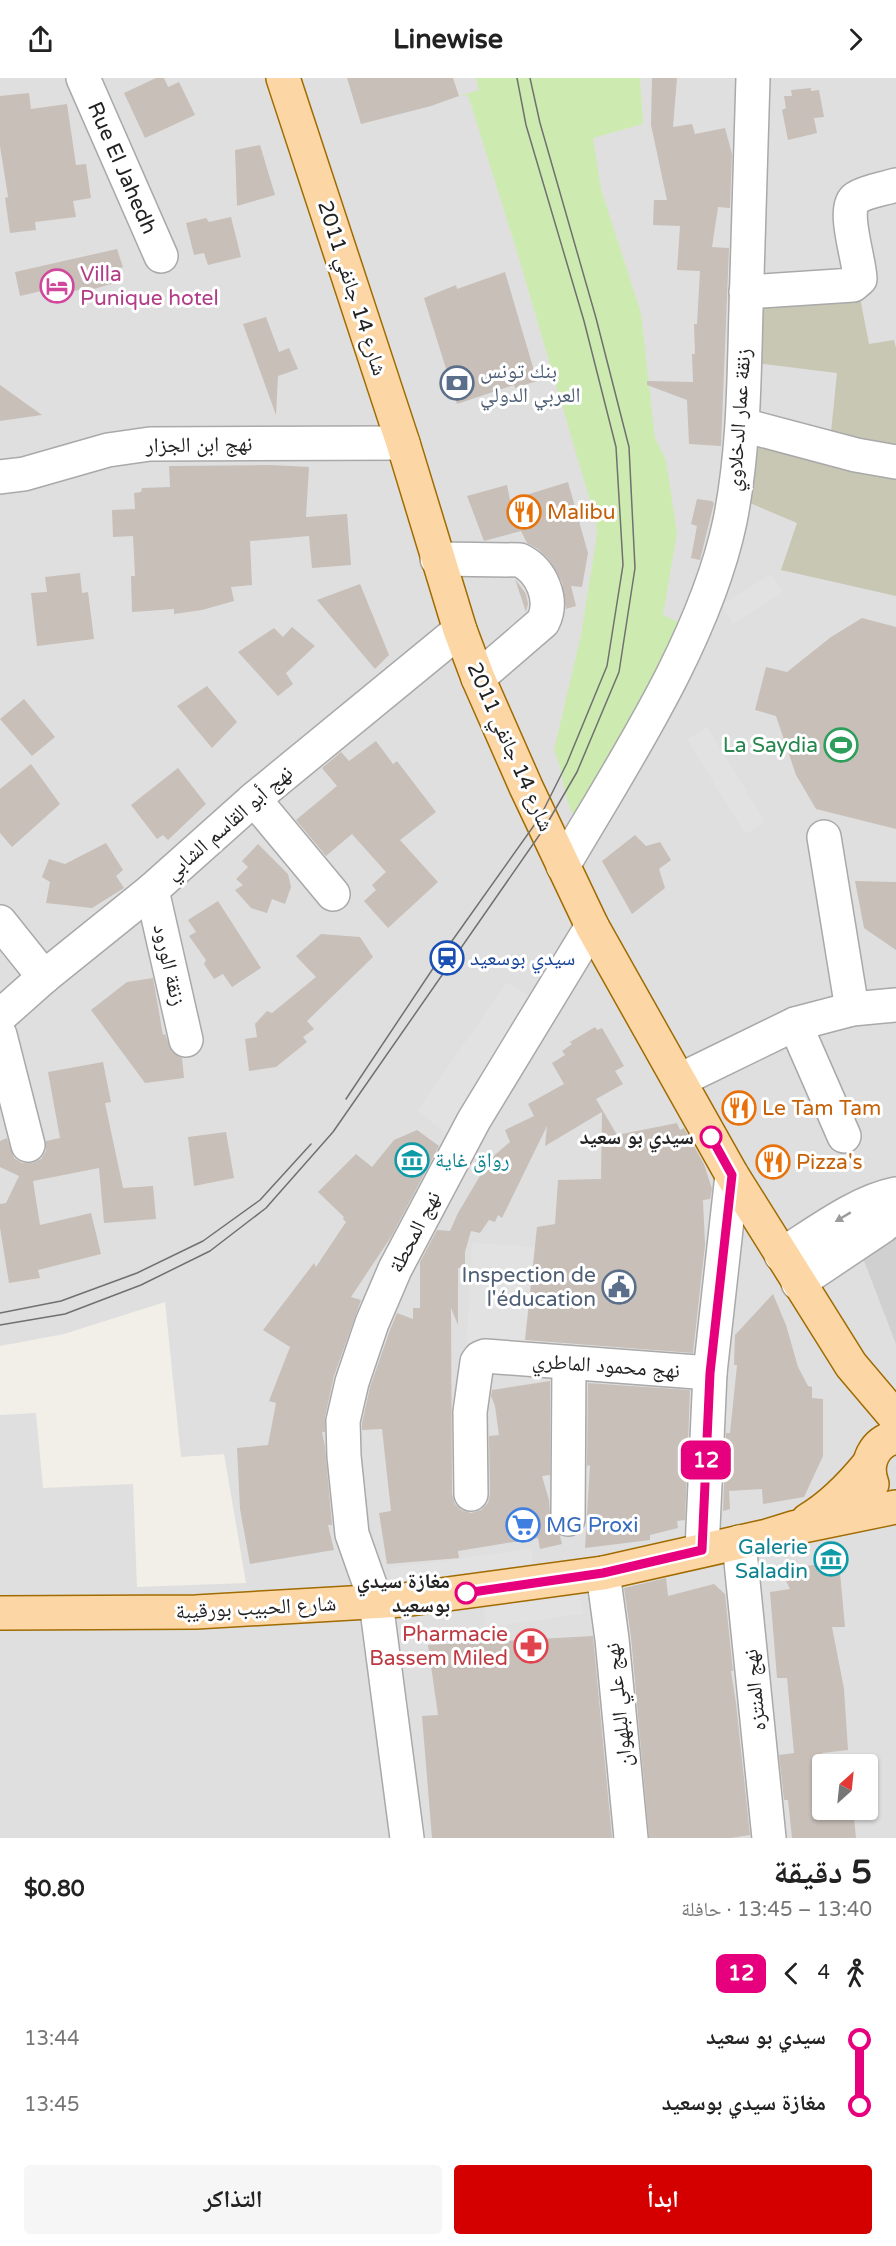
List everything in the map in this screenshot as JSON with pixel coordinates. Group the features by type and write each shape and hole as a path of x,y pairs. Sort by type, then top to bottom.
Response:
{"main road":[{"name":"شارع 14 جانفي 2011","path":"283,78 403,443 460,630 478,678 563,866 592,926 732,1175 851,1365 896,1418"},
{"name":"شارع 14 جانفي 2011","path":"851,1365 880,1450 869,1476 873,1488 881,1498 896,1506"},
{"name":"شارع الحبيب بورقيبة","path":"793,1528 835,1501 880,1450"},
{"name":"شارع الحبيب بورقيبة","path":"0,1613 196,1612 376,1602 508,1587 603,1573 896,1506"}],"street":[{"name":"Rue El Jahedh","path":"83,78 161,256"},
{"name":"زنقة عمار الدخلاوي","path":"563,866 639,736 681,654 711,586 729,522 743,425 753,78"},
{"path":"746,292 853,285 860,279 860,268 850,220 851,204 856,198 896,184"},
{"path":"743,425 856,455 896,462"},
{"name":"نهج ابن الجزار","path":"0,477 24,474 108,450 150,444 403,443"},
{"path":"437,559 520,560 531,565 538,574 548,601 548,611 543,622 478,678"},
{"name":"نهج أبو القاسم الشابي","path":"0,1016 44,976 152,890 254,799 460,630"},
{"path":"254,799 333,894"},
{"path":"824,837 852,1009"},
{"name":"زنقة الورود","path":"152,890 186,1040"},
{"path":"0,922 44,976"},
{"name":"نهج المحطة","path":"407,1838 376,1602 352,1534 343,1421 352,1382 372,1323 394,1269 474,1120 592,926"},
{"path":"680,1080 795,1024 852,1009 896,1005"},
{"path":"795,1024 844,1136"},
{"path":"0,1035 28,1144"},
{"path":"702,1550 710,1373 732,1175"},
{"path":"781,1255 856,1209 881,1197 896,1194"},
{"path":"798,1283 883,1226 896,1214"},
{"name":"نهج محمود الماطري","path":"471,1494 470,1412 477,1362 480,1358 485,1356 710,1373"},
{"path":"568,1519 569,1363"},
{"name":"نهج المنتزه","path":"739,1542 768,1838"},
{"name":"نهج علي البلهوان","path":"603,1573 632,1838"}],"shaded area":[{"path":"0,78 896,78 896,1838 0,1838 0,1415 36,1413 43,1488 133,1484 137,1587 246,1583 224,1454 181,1457 165,1302 64,1334 0,1346"},
{"path":"859,292 869,344 894,340 896,348 896,596 781,570 797,523 745,501 756,423 830,442 837,373 757,363 759,301"},
{"path":"771,574 783,592 733,624 722,605"},
{"path":"707,727 765,822 745,834 687,739"},
{"path":"507,982 543,1005 461,1144 417,1111"},
{"path":"896,1227 896,1344 861,1253"},
{"path":"472,1243 538,1247 531,1377 465,1374"},
{"path":"531,1549 533,1564 392,1583 390,1568"},
{"path":"580,1595 583,1614 486,1627 484,1608"}],"green space":[{"path":"476,78 640,78 643,124 593,138 601,189 641,313 655,438 666,460 677,533 663,615 682,624 577,821 566,795 554,750 581,635 597,535 596,521 518,255 468,95 459,96 479,90"}],"building":[{"path":"156,78 164,78 168,87 179,82 195,115 145,138 124,93"},
{"path":"347,78 453,78 459,96 431,106 361,124"},
{"path":"652,78 677,78 673,127 692,124 695,134 725,128 732,154 730,208 718,207 712,247 729,248 721,446 689,444 687,400 647,385 647,381 693,382 692,354 695,354 694,324 697,324 700,271 677,270 680,226 653,225 654,200 667,200 651,125"},
{"path":"811,88 811,91 819,90 824,117 814,118 817,133 788,140 782,110 786,108 784,96 792,96 791,90"},
{"path":"29,93 31,109 67,104 76,165 86,164 91,198 73,201 76,217 35,222 36,230 10,233 5,198 8,197 0,146 0,96"},
{"path":"260,145 275,195 237,206 235,150"},
{"path":"231,217 241,257 208,265 204,253 194,255 186,223 206,218 209,222"},
{"path":"117,249 123,267 117,269 121,281 80,293 79,290 51,295 50,289 20,296 15,272"},
{"path":"505,272 537,381 515,388 514,385 457,404 424,298 456,285 457,289"},
{"path":"266,317 279,352 289,348 298,369 278,376 276,415 243,324"},
{"path":"0,385 42,415 0,421"},
{"path":"169,466 309,467 306,517 347,514 351,565 312,568 309,536 250,541 252,585 231,587 234,601 202,610 174,614 174,609 132,612 131,576 135,576 133,536 113,537 112,510 135,509 134,493 141,492 142,488 170,487"},
{"name":"Malibu","path":"568,482 588,553 582,587 571,586 576,606 566,609 562,582 549,560 538,549 527,543 521,531 484,541 467,496 507,485 510,500"},
{"path":"697,499 714,503 700,560 691,558 697,526 691,524"},
{"path":"80,573 82,593 88,592 94,639 37,646 31,593 47,592 45,577"},
{"path":"515,579 526,594 528,604 526,612"},
{"path":"360,584 389,655 375,669 317,600"},
{"name":"La Saydia","path":"862,618 896,627 896,829 816,809 796,775 776,716 755,710 766,667 787,672 831,637"},
{"path":"292,627 315,646 286,673 293,684 278,696 238,652 274,628 283,637"},
{"path":"207,686 237,722 212,748 177,706"},
{"path":"24,699 55,737 32,756 0,719"},
{"path":"376,741 393,764 397,761 436,812 400,840 438,882 388,928 364,901 376,890 372,885 386,872 352,834 326,856 296,820 337,786 322,768 341,752 349,761"},
{"path":"31,764 60,804 12,847 0,833 0,789"},
{"path":"178,768 206,804 168,840 163,835 157,839 131,805"},
{"path":"635,835 646,846 660,842 671,860 659,869 665,888 632,914 602,861"},
{"path":"106,843 123,870 116,876 124,888 92,908 46,903 50,882 42,877 49,859 65,864"},
{"path":"258,844 288,874 291,887 285,904 272,899 267,913 251,908 235,890 243,885 236,879 248,867 242,861"},
{"path":"855,881 896,882 896,950 864,928"},
{"path":"218,901 261,968 232,987 223,974 214,979 204,964 206,960 189,936 196,932 188,920"},
{"path":"321,934 360,937 373,957 307,1021 314,1029 303,1037 307,1042 276,1067 249,1071 245,1039 257,1037 255,1024 267,1011 272,1013 316,977 296,956"},
{"path":"153,978 163,1035 165,1034 172,1052 182,1058 184,1078 145,1083 91,1010 127,982"},
{"path":"595,1027 597,1030 602,1028 624,1066 615,1071 623,1084 596,1099 617,1135 677,1123 680,1130 684,1128 704,1164 712,1189 710,1199 703,1200 705,1245 693,1353 525,1340 537,1227 555,1224 558,1180 601,1179 602,1112 545,1146 547,1126 502,1218 498,1215 495,1222 489,1220 480,1233 471,1231 465,1252 465,1268 458,1268 458,1325 451,1308 452,1494 455,1504 461,1510 471,1513 481,1510 488,1503 490,1494 489,1436 499,1435 495,1406 491,1396 492,1390 550,1381 550,1475 542,1476 549,1500 551,1528 560,1536 562,1544 540,1549 538,1538 458,1551 459,1558 387,1564 379,1513 391,1511 382,1429 362,1430 362,1423 370,1387 390,1330 397,1313 413,1319 413,1308 420,1308 420,1262 437,1230 450,1231 490,1159 510,1142 505,1130 534,1116 528,1104 564,1084 552,1063 565,1055 562,1051 572,1044 570,1042"},
{"path":"103,1062 111,1102 105,1103 123,1188 153,1186 156,1219 104,1223 99,1168 33,1181 40,1225 91,1213 101,1254 38,1270 40,1278 9,1283 0,1228 0,1204 6,1203 19,1176 0,1167 0,1141 7,1138 14,1158 22,1163 32,1163 41,1159 46,1151 46,1141 60,1138 48,1072"},
{"path":"417,1130 439,1146 391,1237 351,1297 361,1300 334,1376 325,1417 325,1432 322,1432 332,1525 328,1525 334,1550 250,1564 240,1509 237,1448 268,1445 276,1403 269,1401 290,1347 263,1330 314,1263 316,1267 346,1222 344,1217 318,1192 356,1154 372,1167 394,1140"},
{"path":"226,1132 234,1178 194,1186 188,1137"},
{"path":"773,1294 786,1325 798,1367 808,1386 812,1387 812,1398 823,1399 823,1456 804,1497 763,1504 762,1489 729,1491 730,1509 723,1511 726,1433 730,1433 737,1365 734,1365 735,1335"},
{"path":"588,1383 690,1390 685,1520 677,1521 678,1528 650,1535 650,1540 585,1548 590,1465 587,1466"},
{"path":"839,1562 845,1627 832,1627 844,1689 848,1750 812,1754 812,1820 854,1820 856,1838 792,1838 788,1800 784,1800 779,1755 794,1753 787,1678 777,1678 770,1592 790,1589 780,1569"},
{"path":"666,1578 668,1596 714,1584 725,1594 733,1671 731,1671 750,1835 731,1838 649,1838 631,1637 624,1588"},
{"path":"593,1636 612,1838 432,1838 422,1716 438,1715 428,1645"}],"tram line":[{"path":"346,1099 442,955 540,817 567,763 607,666 623,565 616,447 584,321 526,125 517,78"},
{"path":"0,1325 65,1314 141,1285 210,1251 266,1208 333,1132 545,827 577,772 619,672 635,568 629,447 596,318 540,123 530,78"},
{"path":"0,1313 61,1301 137,1273 203,1241 260,1200 311,1144"}],"bus line":[{"name":"12","path":"466,1593 603,1573 702,1550 710,1373 732,1175 711,1137"}],"place":[{"name":"Villa Punique hotel","path":"57,286"},
{"name":"بنك تونس العربي الدولي","path":"457,383"},
{"name":"Malibu","path":"524,512"},
{"name":"La Saydia","path":"841,745"},
{"name":"سيدي بوسعيد","path":"447,958"},
{"name":"Le Tam Tam","path":"739,1108"},
{"name":"سيدي بو سعيد","path":"711,1137"},
{"name":"رواق غاية","path":"412,1160"},
{"name":"Pizza's","path":"773,1162"},
{"name":"Inspection de l'éducation","path":"619,1287"},
{"name":"MG Proxi","path":"523,1525"},
{"name":"Galerie Saladin","path":"831,1559"},
{"name":"مغازة سيدي بوسعيد","path":"466,1593"},
{"name":"Pharmacie Bassem Miled","path":"531,1646"}]}
